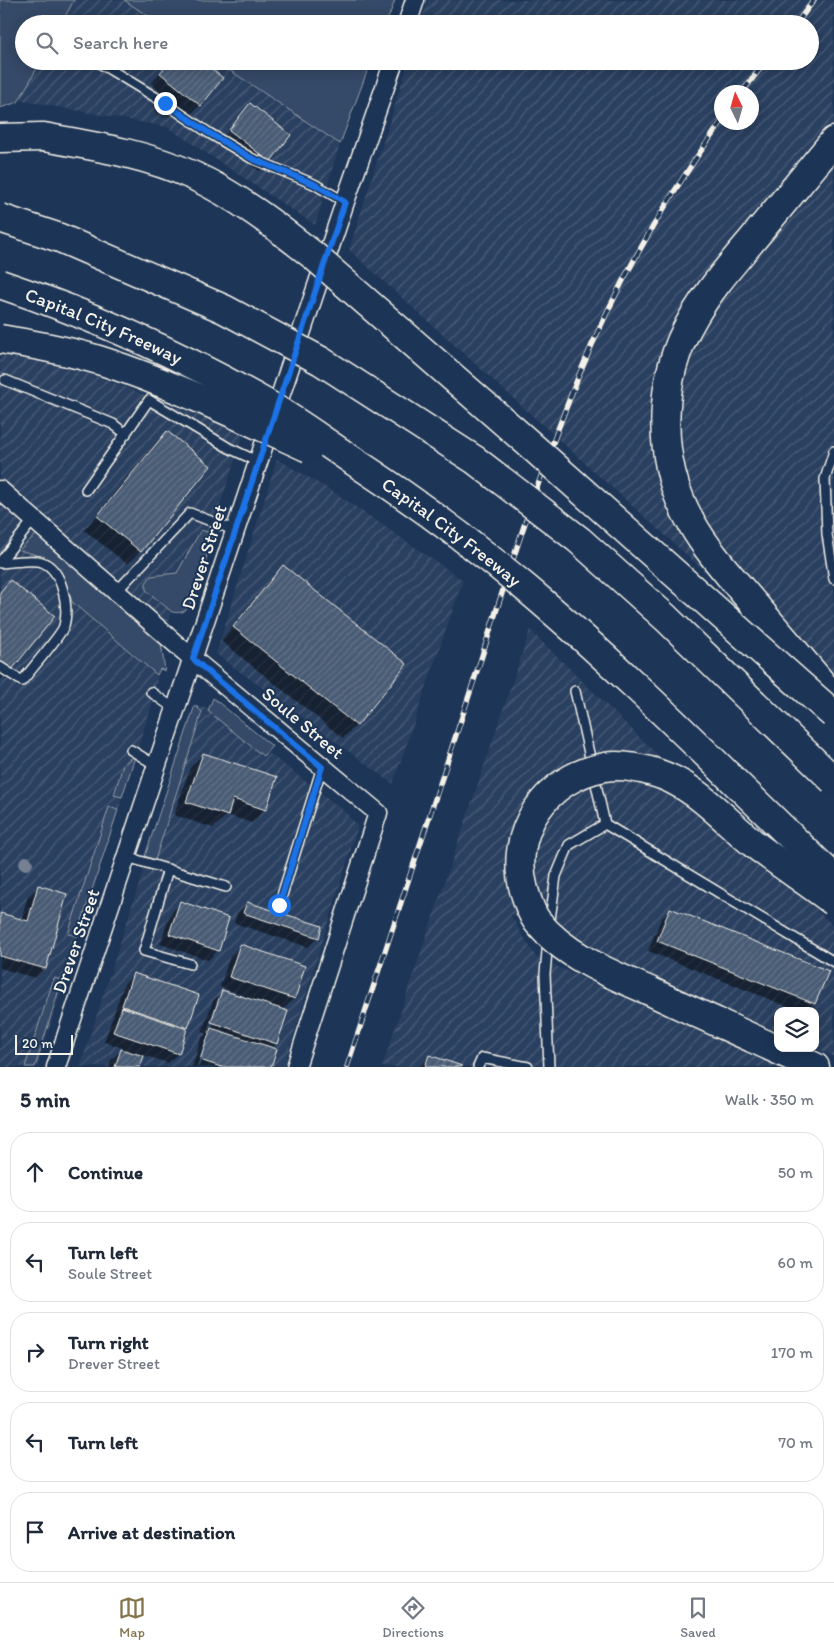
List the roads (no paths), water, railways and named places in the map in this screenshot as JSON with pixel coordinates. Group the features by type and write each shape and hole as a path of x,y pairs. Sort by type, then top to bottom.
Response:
{"highway":[{"path":"0,138 43,138 110,149 148,159 194,176 237,200 284,232 527,442 834,715"},
{"path":"834,141 721,278 692,319 679,350 669,382 666,417 667,444 671,470 678,496 691,522 721,566 834,698"},
{"path":"0,218 60,238 224,310 321,361 475,460 579,540 666,618 834,781"},
{"name":"Capital City Freeway","path":"0,284 137,337 267,404 455,532 528,590 621,673 834,878"},
{"path":"0,339 48,347 94,359 148,378 243,418 390,486"},
{"path":"816,1067 602,969 564,947 537,921 527,899 521,877 520,850 528,824 539,806 558,786 580,774 606,767 629,767 673,779 692,791 754,844 834,902"}],"street":[{"path":"410,15 415,0"},
{"name":"Drever Street","path":"56,1067 391,70"},
{"name":"Soule Street","path":"0,490 193,659 378,813 296,1067"}],"lane":[{"path":"110,70 251,158 314,184 345,202"},
{"path":"5,380 113,424 126,434"},
{"path":"86,490 149,400 229,448 259,462"},
{"path":"834,451 825,479 827,534 834,579"},
{"path":"116,592 190,513 236,531"},
{"path":"0,563 34,519"},
{"path":"0,563 41,562 55,570 62,585 64,609 64,627 22,681 0,667"},
{"path":"575,690 605,824 834,962"},
{"path":"151,692 176,710"},
{"path":"131,750 157,766"},
{"path":"279,905 322,767"},
{"path":"549,1067 545,974 556,876 569,845 605,824"},
{"path":"126,857 226,887"},
{"path":"168,869 144,951 190,964"},
{"path":"478,1067 482,1058 528,1067"}],"railway":[{"path":"803,15 814,0"},
{"path":"747,85 759,70"},
{"path":"347,1067 526,520 577,380 607,312 642,246 680,182 716,130"}]}
